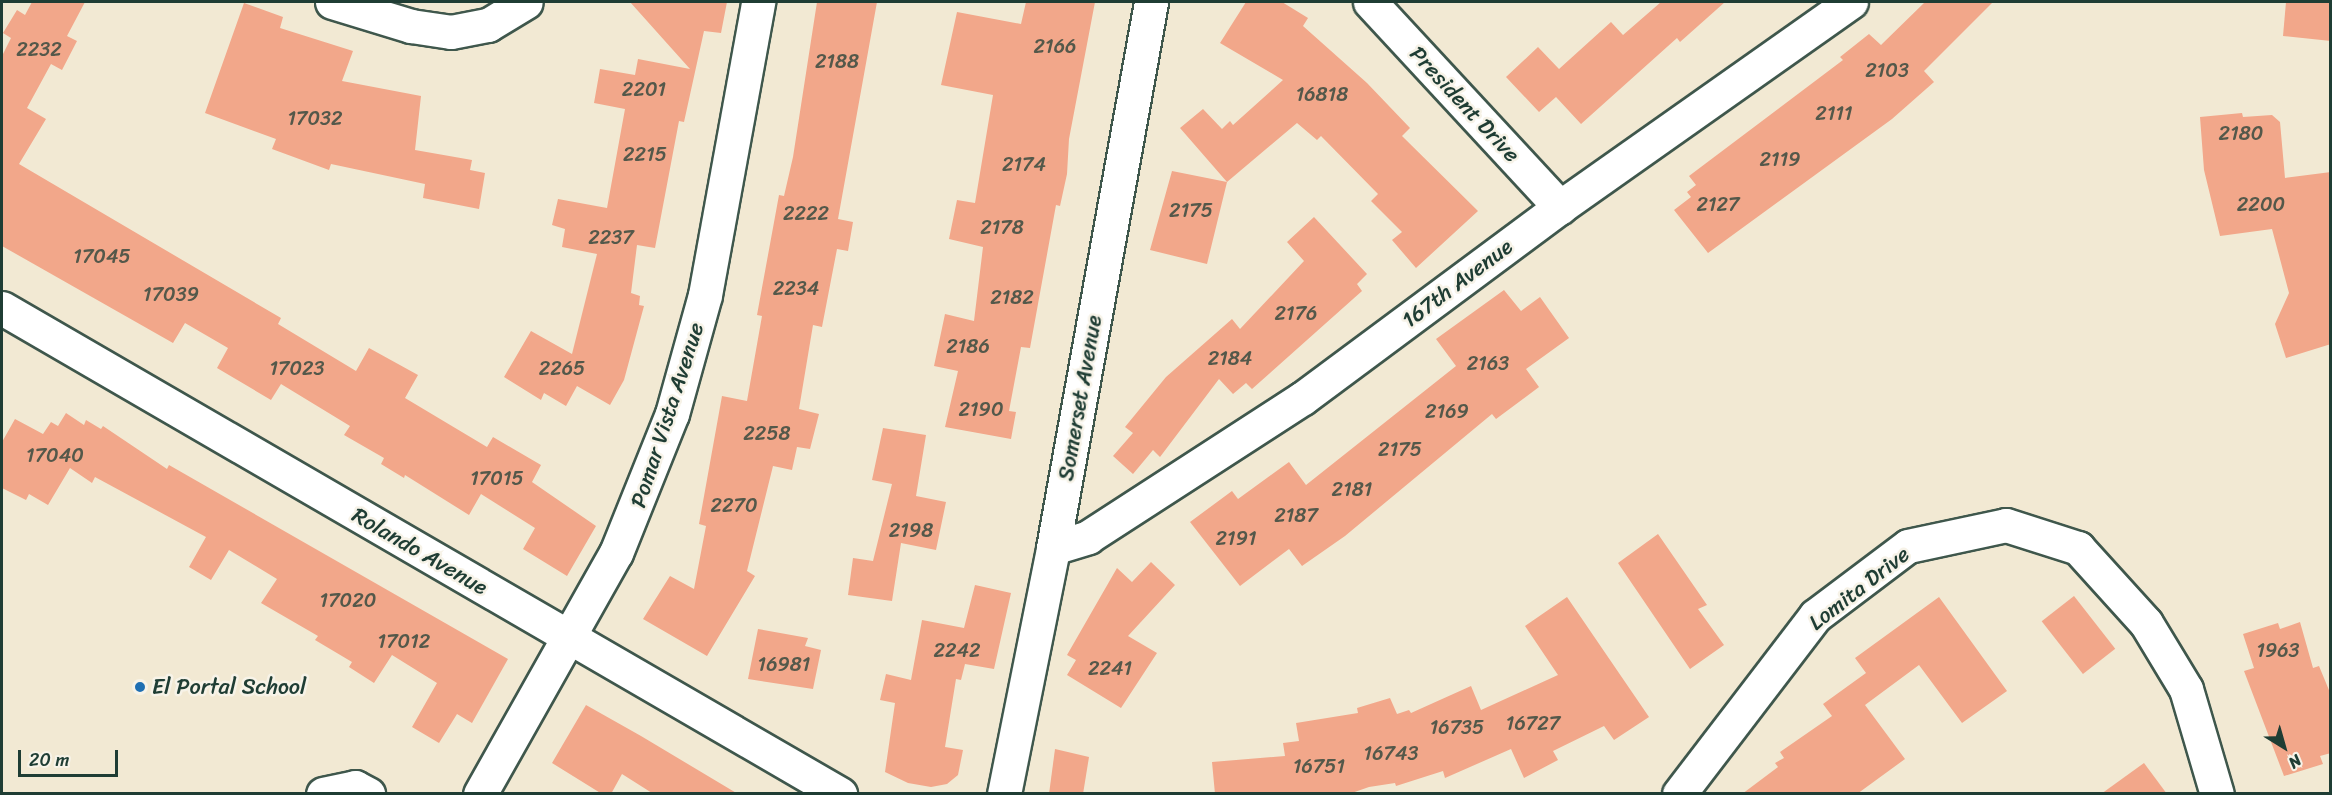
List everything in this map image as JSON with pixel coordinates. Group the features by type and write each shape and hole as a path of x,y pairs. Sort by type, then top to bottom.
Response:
{"street":[{"path":"332,2 379,9 451,32 489,25 526,2"},
{"name":"Pomar Vista Avenue","path":"480,794 569,638 632,520 688,363 707,284 758,2"},
{"name":"Somerset Avenue","path":"1004,794 1053,548 1151,2"},
{"name":"President Drive","path":"1370,2 1560,207"},
{"name":"167th Avenue","path":"1053,548 1088,537 1303,398 1560,207 1851,2"},
{"name":"Rolando Avenue","path":"2,308 840,794"},
{"name":"Lomita Drive","path":"1679,794 1815,616 1908,546 2006,525 2078,548 2146,623 2186,689 2217,794"},
{"path":"323,794 355,787 368,794"}],"building":[{"path":"32,2 85,2 67,36 77,41 62,70 51,64 27,108 46,119 19,164 281,318 278,324 356,371 369,348 418,375 405,398 487,447 493,437 541,465 532,482 596,526 567,576 523,549 535,528 481,494 469,515 405,475 404,478 381,464 384,458 344,435 350,426 281,384 271,400 217,368 228,348 185,323 173,343 2,246 2,56 11,38 3,33 17,10 25,15"},
{"path":"630,2 727,2 721,33 704,31 684,122 679,121 655,248 637,245 631,293 640,296 639,305 644,306 624,380 610,405 577,386 566,406 544,393 541,400 504,377 531,331 572,354 597,254 562,247 565,229 552,225 558,199 607,208 625,109 594,103 600,69 635,75 638,59 690,69"},
{"path":"817,2 877,2 838,219 853,222 848,251 837,249 822,327 813,325 799,409 819,414 810,449 797,447 792,470 773,466 747,571 755,576 707,656 643,619 670,576 694,589 706,526 699,524 722,396 747,401 762,316 757,315 779,195 784,196 793,157"},
{"path":"1026,2 1095,2 1069,139 1067,174 1060,206 1056,205 1030,348 1021,347 1009,411 1016,412 1011,439 945,427 958,371 934,366 945,314 974,321 983,247 949,239 957,200 975,203 993,95 941,85 957,12 1021,24"},
{"path":"1246,2 1282,2 1308,18 1303,26 1367,83 1410,128 1402,136 1478,211 1416,268 1392,240 1402,232 1371,201 1378,194 1321,136 1317,140 1297,123 1227,182 1180,128 1203,109 1222,129 1230,121 1233,125 1283,80 1220,43"},
{"path":"1661,2 1725,2 1680,42 1677,38 1581,124 1556,97 1539,112 1506,77 1538,47 1559,69 1611,22 1623,35"},
{"path":"1925,2 1993,2 1924,71 1934,82 1892,119 1708,253 1674,210 1691,197 1687,192 1696,185 1689,176 1843,60 1840,57 1869,34 1881,45"},
{"path":"2286,2 2331,2 2331,41 2283,36"},
{"path":"244,3 283,17 280,28 353,51 342,81 421,96 415,150 472,160 470,170 485,173 479,209 423,198 425,184 331,164 329,170 272,149 276,139 205,113"},
{"path":"2242,113 2243,117 2272,115 2280,122 2285,178 2331,172 2331,344 2286,358 2275,324 2289,293 2272,229 2220,236 2204,170 2200,117"},
{"path":"1172,171 1227,182 1207,264 1150,250"},
{"path":"1314,217 1367,274 1357,284 1362,291 1252,389 1246,383 1233,394 1219,379 1160,457 1153,450 1133,474 1113,456 1133,433 1125,427 1166,377 1232,319 1240,329 1304,261 1287,242"},
{"path":"1504,290 1521,311 1540,297 1569,338 1526,369 1539,387 1496,419 1492,414 1345,536 1302,566 1289,549 1240,586 1190,522 1232,491 1238,499 1289,462 1306,485 1456,366 1436,339"},
{"path":"66,413 84,425 86,420 101,429 103,426 167,469 169,465 508,659 472,723 457,714 439,743 412,727 437,683 392,655 374,683 349,667 352,662 315,640 318,636 261,603 277,579 229,550 211,580 189,567 206,537 95,477 92,483 70,468 48,505 29,494 26,500 2,488 2,442 15,419 43,434 51,422 58,426"},
{"path":"883,428 926,435 916,496 946,502 936,550 901,543 892,601 848,595 853,558 873,561 892,484 872,480"},
{"path":"1658,534 1707,605 1698,609 1724,645 1690,669 1618,563"},
{"path":"1151,562 1175,585 1128,636 1157,653 1121,708 1067,675 1076,660 1067,655 1117,568 1132,582"},
{"path":"975,585 1011,593 994,669 965,664 961,680 956,679 945,747 963,750 958,775 947,784 931,787 908,783 885,772 895,703 880,700 886,674 911,680 922,620 964,628"},
{"path":"2074,596 2115,649 2083,674 2042,621"},
{"path":"1567,597 1649,717 1614,740 1604,726 1553,751 1558,760 1524,778 1511,749 1445,778 1443,771 1396,786 1395,783 1369,787 1349,794 1215,794 1212,762 1285,756 1283,743 1299,741 1296,723 1358,713 1357,708 1390,698 1397,714 1409,710 1411,713 1471,686 1481,710 1558,675 1525,626"},
{"path":"1939,597 2007,691 1962,723 1919,665 1865,705 1905,759 1857,794 1742,794 1778,767 1775,763 1784,758 1780,752 1832,716 1823,704 1866,673 1855,658"},
{"path":"2300,622 2313,668 2319,666 2331,695 2331,753 2320,756 2323,764 2284,776 2244,671 2254,668 2243,634 2278,623 2280,629"},
{"path":"758,629 808,638 805,646 821,650 813,689 748,679"},
{"path":"586,705 738,794 652,793 622,774 611,794 602,794 552,763"},
{"path":"1055,749 1089,757 1083,794 1049,794"},
{"path":"2144,763 2167,794 2101,794"}],"place":[{"name":"El Portal School","path":"140,687"}]}
